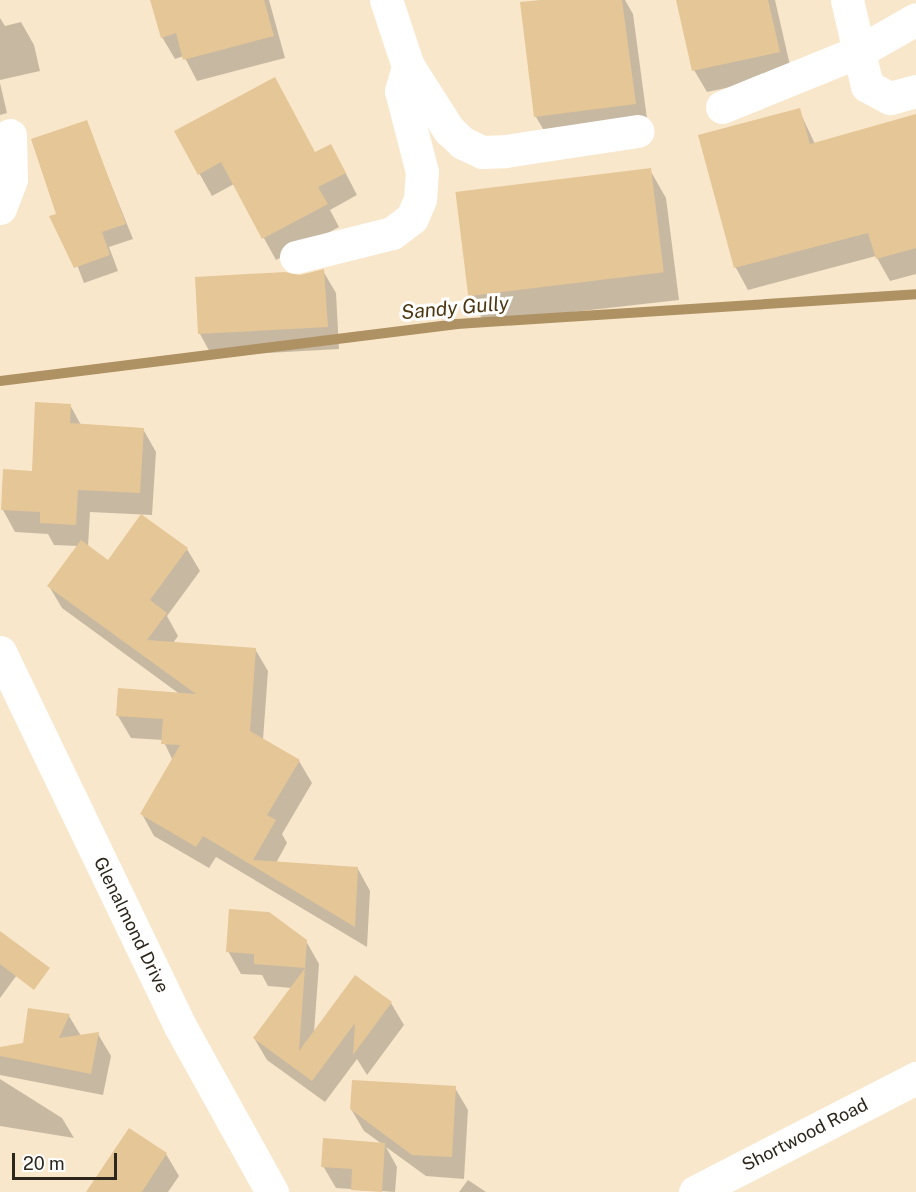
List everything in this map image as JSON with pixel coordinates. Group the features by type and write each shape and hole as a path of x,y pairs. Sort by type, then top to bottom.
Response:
{"street":[{"path":"386,0 408,66 448,130 482,152 637,131"},
{"path":"847,0 867,86 878,94 890,98 916,91"},
{"path":"722,107 860,51 916,20"},
{"path":"296,257 392,233 412,218 420,199 422,172 401,91 408,66"},
{"path":"0,208 11,179 10,135"},
{"name":"Glenalmond Drive","path":"0,652 180,1026 272,1192"},
{"name":"Shortwood Road","path":"694,1192 916,1078"}],"building":[{"path":"150,0 264,0 274,36 183,60 176,33 161,38"},
{"path":"622,0 636,104 534,117 520,2"},
{"path":"676,0 768,0 780,52 692,71"},
{"path":"275,77 315,152 331,144 346,173 318,187 328,204 262,239 221,162 198,175 174,131"},
{"path":"800,108 810,144 916,114 916,248 876,259 868,233 734,268 698,135"},
{"path":"87,120 126,224 102,232 110,255 74,268 49,216 56,214 31,139"},
{"path":"651,168 664,272 468,296 455,192"},
{"path":"324,269 328,327 198,334 195,277 285,272 300,275"},
{"path":"35,402 71,404 70,423 144,428 140,493 78,490 76,525 40,523 40,512 1,510 3,469 32,471"},
{"path":"141,514 188,548 150,600 167,613 147,640 256,648 250,731 300,760 267,815 276,820 253,860 358,867 355,927 203,836 196,847 140,814 180,745 161,744 163,719 116,716 118,688 196,694 47,586 81,540 108,560"},
{"path":"229,909 269,912 307,940 305,968 254,964 254,954 226,952"},
{"path":"0,931 50,968 34,990 0,964"},
{"path":"305,968 299,1051 355,975 392,1002 353,1055 355,1023 312,1081 253,1038"},
{"path":"28,1008 70,1014 59,1038 99,1032 91,1074 0,1056 0,1047 23,1043"},
{"path":"352,1080 456,1086 452,1157 412,1155 350,1109"},
{"path":"129,1128 167,1153 142,1192 86,1192"},
{"path":"323,1138 385,1143 382,1192 351,1190 352,1169 321,1167"}],"waterway":[{"name":"Sandy Gully","path":"0,381 457,324 916,294"}]}
